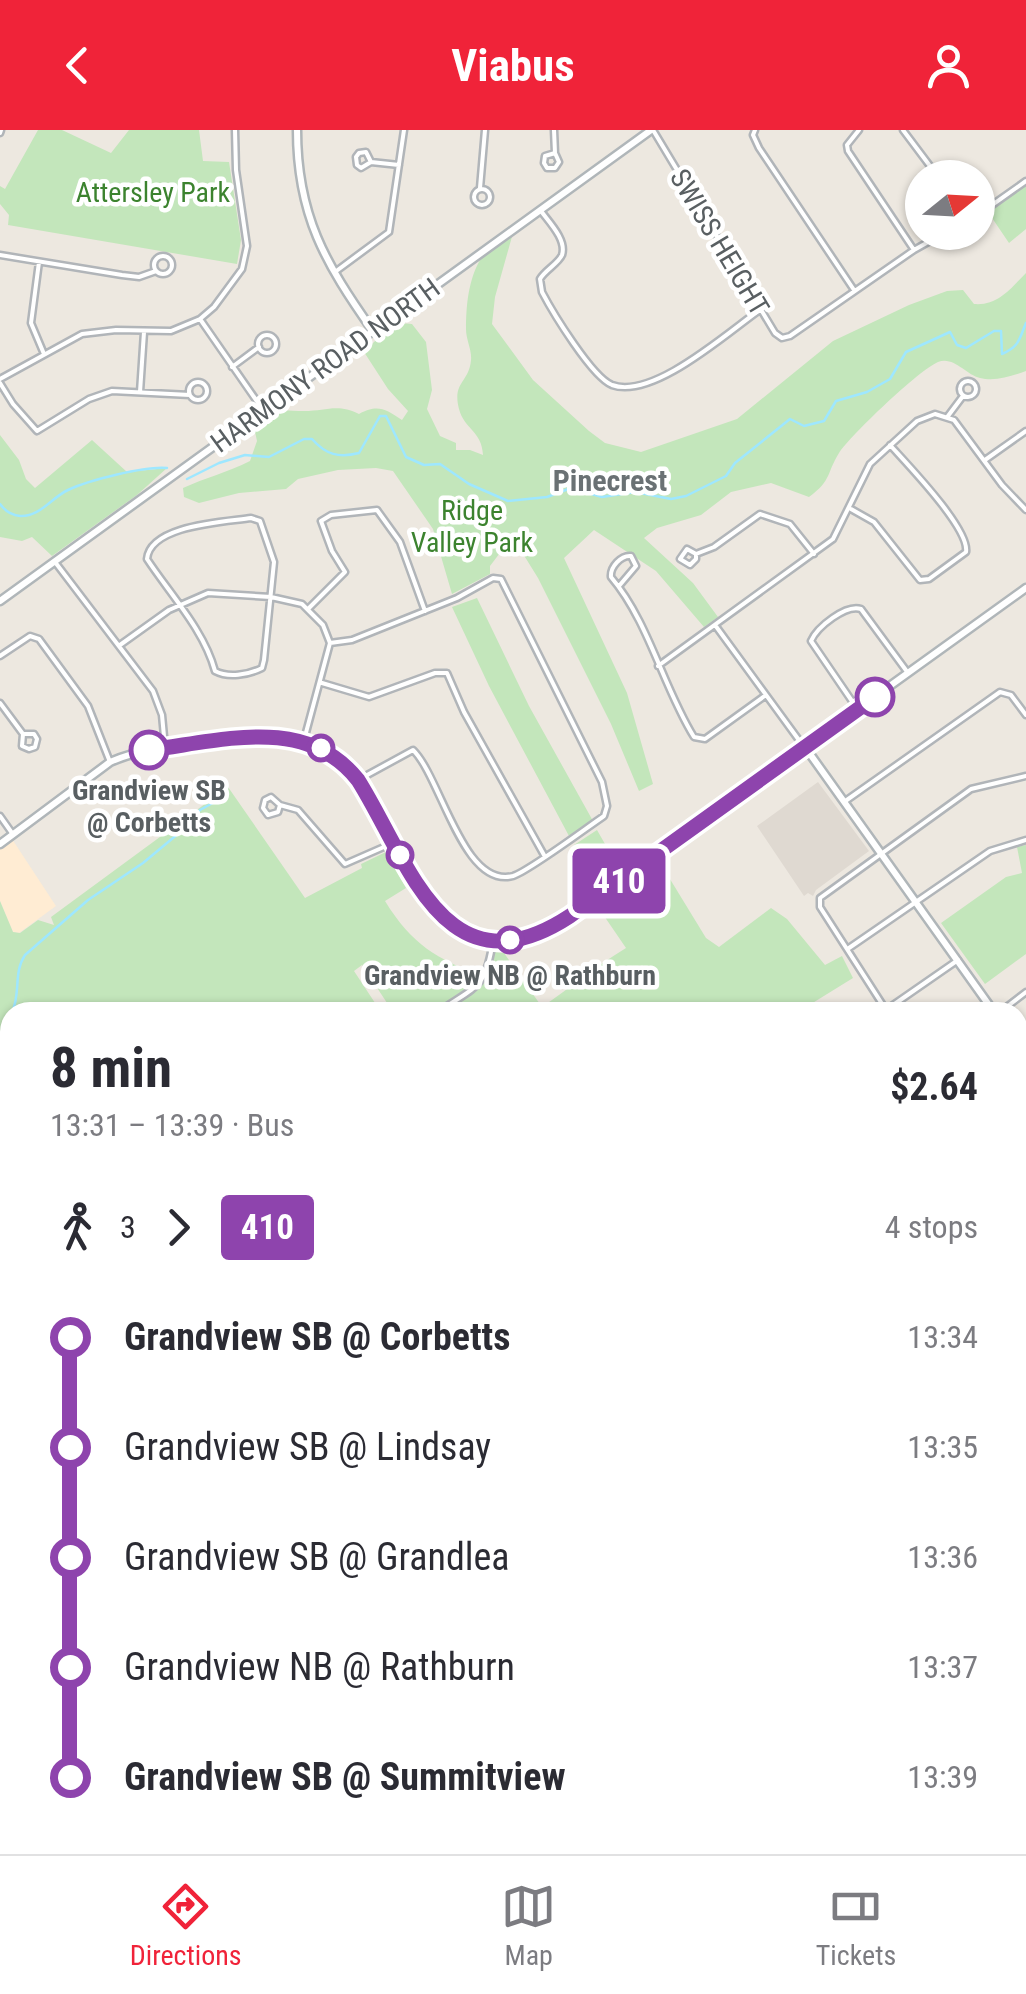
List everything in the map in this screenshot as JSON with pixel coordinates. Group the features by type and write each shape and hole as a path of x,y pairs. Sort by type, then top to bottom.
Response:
{"street":[{"path":"190,394 112,391 89,399 37,431 28,424 0,381 82,334 171,331 200,320 236,279 246,258 247,234 236,170 236,130"},
{"path":"297,130 302,197 315,238 333,273 373,331"},
{"path":"333,273 389,232 404,130"},
{"path":"480,188 486,130"},
{"path":"554,130 554,153"},
{"name":"HARMONY ROAD NORTH","path":"0,601 652,130"},
{"name":"SWISS HEIGHT","path":"652,130 775,333 782,338 914,250"},
{"path":"754,130 752,135 759,148 854,291"},
{"path":"858,130 847,146 848,151 905,236"},
{"path":"903,130 926,160"},
{"path":"372,162 400,165"},
{"path":"995,203 1026,181"},
{"path":"540,209 560,238 562,251 543,274 542,292 592,366 611,384 629,388 653,383 761,309"},
{"path":"0,255 139,276 156,271"},
{"path":"40,260 30,323 44,354"},
{"path":"200,320 262,410"},
{"path":"140,392 144,332"},
{"path":"232,366 259,347"},
{"path":"948,416 963,396"},
{"path":"658,666 837,536 870,464 923,417 948,416 1026,510"},
{"path":"984,461 1026,431"},
{"path":"850,508 874,522 920,580 929,579 966,552 966,540 923,482 890,446"},
{"path":"309,608 345,572 321,521 344,513 377,510 400,542 425,610"},
{"path":"696,554 714,548 760,514 790,524 814,554"},
{"path":"251,518 260,521 274,562 262,668 230,676 215,671 210,654 178,606 147,559 149,547 186,528 251,518"},
{"path":"619,586 636,566 631,556 623,557 611,569 611,577 619,586 685,721 699,740 766,695"},
{"path":"56,562 157,698 166,748"},
{"path":"330,642 352,640 457,598 493,578 501,579 591,758 607,806 604,816 514,876 493,875 475,862 413,750 358,780"},
{"path":"0,844 110,762 139,752 265,737 304,740 336,758 358,780 422,895 436,912 462,931 492,940 527,938 552,927 1026,588"},
{"path":"120,645 178,606 208,593 272,597 309,608 330,642 304,740"},
{"path":"858,709 812,645 814,632 849,608 858,607 908,673"},
{"path":"716,625 990,1002"},
{"path":"0,656 25,638 34,636 39,640 88,706 110,762"},
{"path":"322,683 369,697 434,672 447,674 544,855"},
{"path":"844,802 1000,692 1009,693 1026,715"},
{"path":"0,703 23,734"},
{"path":"878,1002 818,901 974,787 1026,776"},
{"path":"280,805 298,810 345,864 392,843"},
{"path":"0,816 13,835"},
{"path":"849,948 990,851 1026,840"},
{"path":"452,1002 484,980 492,940"},
{"path":"897,1002 958,960"}],"shaded area":[{"path":"818,782 869,851 813,896 804,896 757,826"},
{"path":"12,839 56,906 19,933 13,932 0,901 0,846"}],"green space":[{"name":"Attersley Park","path":"38,130 62,130 111,153 129,130 199,130 203,161 229,162 241,240 237,264 8,225 9,215 0,204 0,186 5,189"},
{"path":"1026,185 1026,229 1009,243 995,222 995,207"},
{"name":"Ridge Valley Park","path":"513,233 495,297 492,324 533,380 589,431 605,443 641,452 737,419 833,341 909,305 947,291 963,290 974,304 990,302 1026,273 1026,371 986,379 955,364 938,362 901,390 857,432 839,453 825,481 809,497 771,483 731,492 701,515 657,528 644,538 693,583 718,617 704,627 656,571 594,530 564,558 627,693 653,784 639,791 611,724 520,549 506,545 490,566 490,574 452,594 433,529 393,471 376,468 338,470 298,479 286,489 239,493 199,503 184,497 183,488 250,461 257,441 254,427 272,413 338,408 359,414 376,409 402,420 408,411 364,352 386,332 405,324 412,324 426,342 432,390 427,409 440,436 456,443 456,450 483,455 480,440 461,416 457,400 471,360 466,329 470,285 489,248"},
{"path":"0,435 35,488 92,440 127,472 167,468 137,495 52,556 32,537 22,541 0,537"},
{"path":"477,598 529,706 593,821 569,836 452,607"},
{"path":"228,787 305,898 386,852 406,888 385,901 405,929 427,948 483,977 447,1002 386,1002 362,965 354,971 374,1002 0,1002 0,901 13,932 20,933 38,920 54,925 51,917"},
{"path":"597,830 621,872 598,887 574,845"},
{"path":"1026,845 1026,954 985,984 941,923 1006,877 1022,873 1017,847"},
{"path":"662,866 706,938 719,947 771,908 787,919 825,965 842,956 853,978 814,1002 549,1002 626,948 600,910 605,906 603,902 628,884 631,888"},
{"path":"494,952 504,953 538,1002 458,1002 486,982"}],"waterway":[{"path":"187,479 245,455 269,457 304,439 312,439 333,454 359,453 380,416 386,416 406,457 424,465 440,464 469,484 508,501 547,497 571,488 602,497 635,492 671,499 686,496 726,476 735,463 790,419 804,426 824,421 836,401 867,392 890,379 906,352 950,332 957,345 966,348 994,331 1001,331 1002,354 1016,345 1026,323"},
{"path":"0,504 11,514 27,515 89,482 132,471 167,468"},
{"path":"15,1002 25,955 88,900 143,863 200,810 220,799"}],"bus line":[{"name":"410","path":"149,750 277,736 304,740 321,748 358,780 422,895 436,912 470,934 511,940 527,938 570,916 875,697"}],"place":[{"name":"Grandview SB @ Corbetts","path":"149,750"},
{"name":"Grandview NB @ Rathburn","path":"510,940"}],"district":[{"name":"Pinecrest","path":"610,481"}]}
